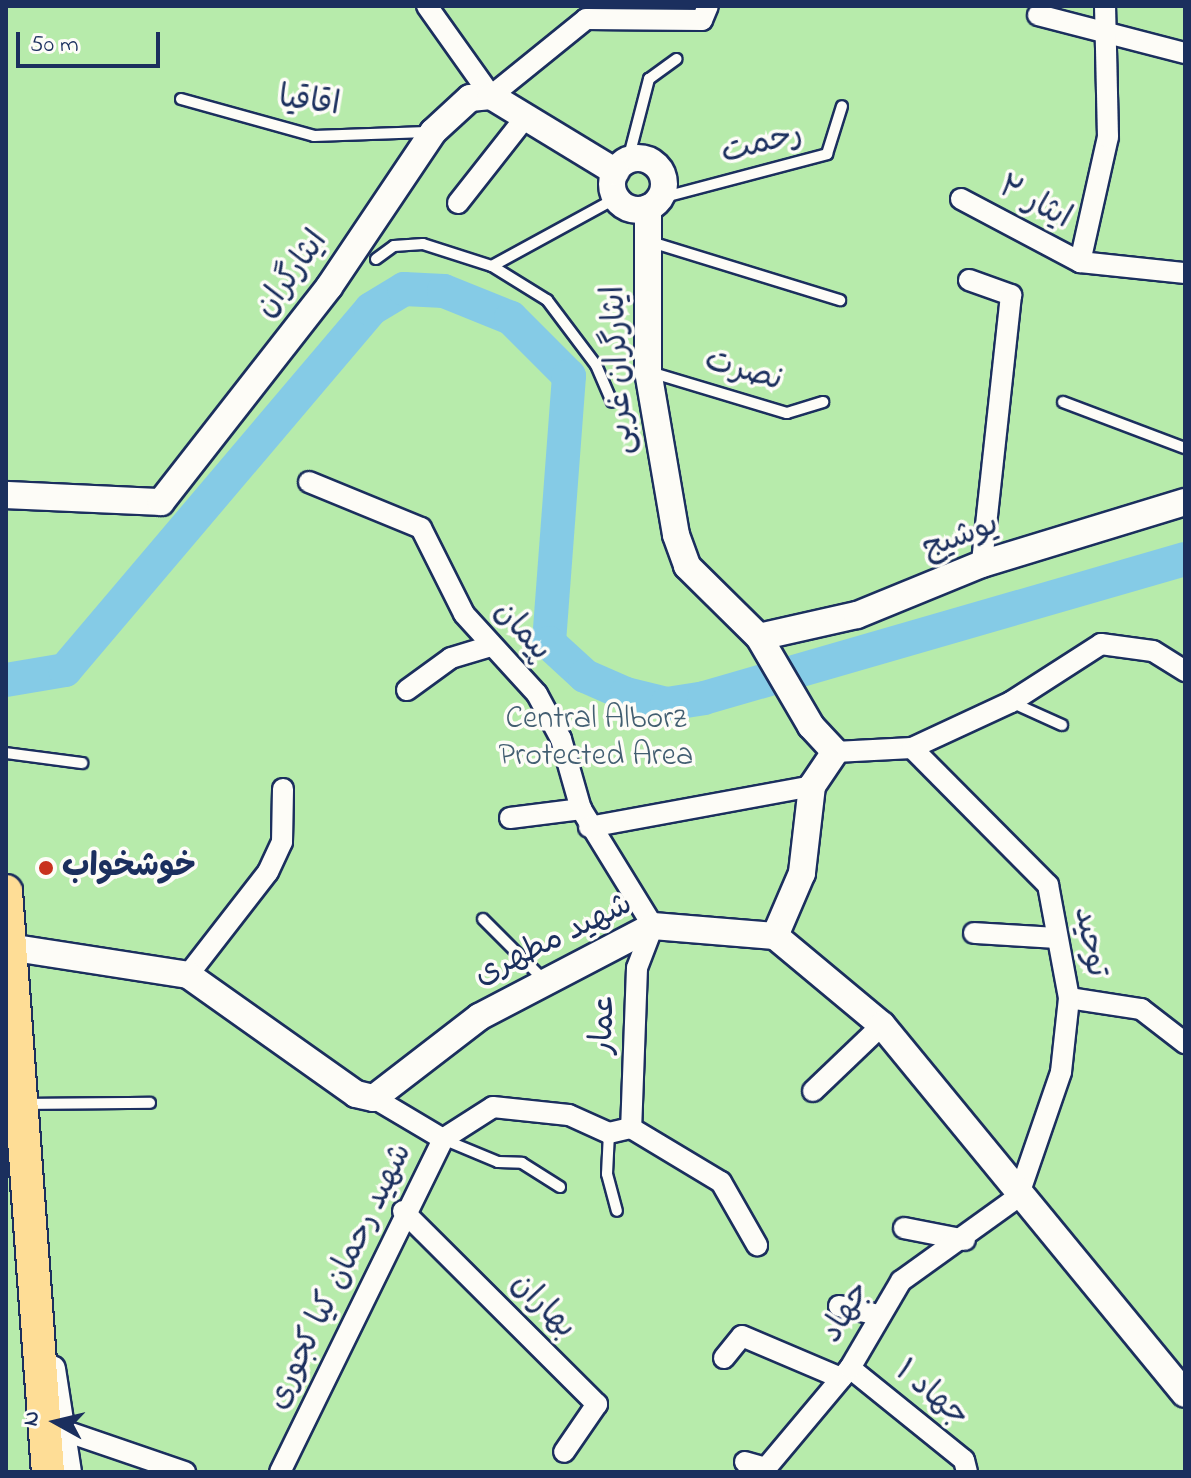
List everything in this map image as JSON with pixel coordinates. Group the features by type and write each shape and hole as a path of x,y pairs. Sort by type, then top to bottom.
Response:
{"main road":[{"path":"6,891 19,1104 15,1181 31,1263 48,1472"}],"street":[{"path":"427,6 491,96 620,177 630,209 654,203"},
{"path":"491,96 586,19 702,20 708,6"},
{"path":"1038,15 1104,16 1185,53"},
{"path":"1104,16 1108,137 1080,262 1185,273"},
{"name":"ایثارگران","path":"6,495 161,502 329,287 433,132 470,98 491,96"},
{"path":"458,203 525,118"},
{"name":"ایثارگران غربی","path":"620,177 658,167 649,241 648,371 656,453 687,566 763,641 811,726 835,752"},
{"name":"ایثار ۲","path":"961,199 1080,262"},
{"path":"969,280 1011,295 982,564"},
{"name":"پیمان","path":"309,482 421,528 464,614 537,694 561,739 585,818 653,926"},
{"name":"یوشیج","path":"763,641 857,615 982,564 1185,502"},
{"path":"1185,671 1153,651 1101,644 1011,702 912,748 835,752 812,786 802,873 775,936 882,1025 1018,1197 1185,1394"},
{"path":"407,690 451,658 491,646"},
{"name":"توحید","path":"912,748 1048,885 1055,938 1069,998 1061,1072 1018,1197"},
{"path":"510,818 585,818 812,786"},
{"path":"188,975 268,872 282,842 283,789"},
{"name":"شهید مطهری","path":"374,1098 542,978 653,926 775,936"},
{"name":"عمار","path":"631,1128 637,968 653,926"},
{"path":"974,933 1055,938"},
{"path":"7,942 188,975 356,1094 374,1098"},
{"path":"1069,998 1141,1009 1185,1043"},
{"path":"813,1091 882,1025"},
{"name":"شهید رحمان کیا کجوری","path":"280,1472 403,1211 443,1139 374,1098"},
{"path":"443,1139 493,1107 569,1115 609,1133 631,1128 721,1182 757,1245"},
{"name":"جهاد","path":"745,1462 766,1468 846,1373 877,1315 901,1281 965,1240 1018,1197"},
{"name":"بهاران","path":"403,1211 597,1404 564,1452"},
{"path":"904,1228 965,1240"},
{"path":"31,1263 65,1431 68,1472"},
{"path":"839,1306 877,1315"},
{"name":"جهاد ۱","path":"724,1358 742,1336 846,1373 964,1460 967,1472"},
{"path":"65,1431 185,1472"}],"lane":[{"path":"492,266 620,177 649,79 677,59"},
{"name":"اقاقیا","path":"181,99 314,136 433,132"},
{"name":"رحمت","path":"654,203 827,154 842,106"},
{"path":"649,241 840,300"},
{"path":"376,259 394,246 423,244 492,266 547,300 596,365 612,402"},
{"name":"نصرت","path":"648,371 787,413 823,402"},
{"path":"1063,402 1185,448"},
{"path":"1011,702 1062,725"},
{"path":"6,753 82,763"},
{"path":"483,919 542,978"},
{"path":"19,1104 150,1103"},
{"path":"609,1133 607,1174 617,1211"},
{"path":"443,1139 498,1162 522,1163 560,1187"}],"green space":[{"name":"Central Alborz Protected Area","path":"6,6 1185,6 1185,1472 6,1472"}],"waterway":[{"path":"6,680 65,670 371,309 404,289 444,291 511,318 569,376 549,643 585,676 626,694 667,704 704,698 1185,559"}],"place":[{"name":"خوشخواب","path":"46,868"}]}
